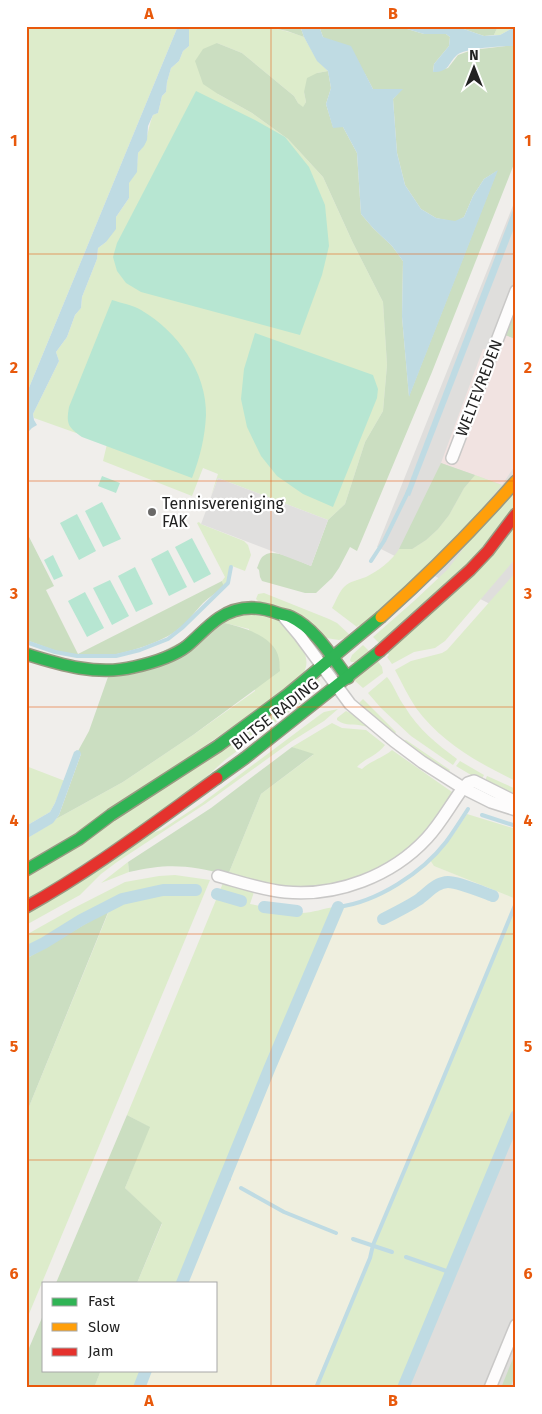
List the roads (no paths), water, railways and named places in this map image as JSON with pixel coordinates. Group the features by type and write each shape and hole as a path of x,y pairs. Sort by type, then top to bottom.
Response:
{"main road":[{"name":"BILTSE RADING","path":"26,870 79,839 111,815 225,740 287,695 395,604 458,545 516,481"},
{"name":"BILTSE RADING","path":"26,907 94,866 151,826 245,758 348,678 470,570 488,551 516,514"},
{"path":"26,654 63,666 84,670 127,669 147,664 180,650 230,612 249,607 262,607 291,617 301,624 318,639 348,678"}],"street":[{"name":"WELTEVREDEN","path":"452,458 516,291"},
{"path":"281,614 290,623 350,704 394,741 461,791 516,810"},
{"path":"218,876 285,892 310,893 343,887 367,879 412,853 428,836 468,783 474,781 516,802"},
{"path":"490,1388 516,1325"}],"water":[{"path":"178,26 189,26 189,46 183,51 179,61 171,68 166,92 162,96 158,113 153,115 148,126 147,140 138,153 137,172 129,183 129,198 116,217 116,229 106,242 98,248 97,259 82,297 81,308 75,315 67,337 56,352 59,361 33,414 37,425 26,434 26,395"},
{"path":"300,26 319,26 323,37 351,46 373,89 403,89 393,99 397,153 405,185 421,209 436,218 455,221 464,217 473,196 484,179 498,170 409,397 402,317 403,261 392,246 361,214 357,153 343,127 333,128 326,104 331,88 328,71 317,61"},
{"path":"397,26 455,26 484,36 500,35 513,28 516,29 516,46 468,51 457,55 443,71 433,72 434,64 449,46 450,37 446,34 424,34"},
{"path":"516,202 516,223 410,496 405,494"},
{"path":"77,750 81,754 59,815 53,823 26,839 26,826 50,812 74,752"}],"waterway":[{"path":"371,561 384,541 409,490"},
{"path":"26,642 55,652 77,656 116,656 140,650 168,639 182,628 228,583 231,567"},
{"path":"338,907 368,899 412,875 446,842 468,809"},
{"path":"482,815 516,826"},
{"path":"383,919 414,903 436,886 448,882 493,896"},
{"path":"26,952 122,899 163,890 196,890"},
{"path":"217,894 241,901"},
{"path":"316,1388 370,1258 373,1245 516,903"},
{"path":"264,907 297,911"},
{"path":"182,1282 338,907"},
{"path":"403,1388 516,1116"},
{"path":"226,1176 229,1179"},
{"path":"241,1188 284,1212 336,1233"},
{"path":"353,1239 392,1252"},
{"path":"406,1257 452,1273"},
{"path":"139,1388 145,1372"}],"place":[{"name":"Tennisvereniging FAK","path":"152,512"}]}
